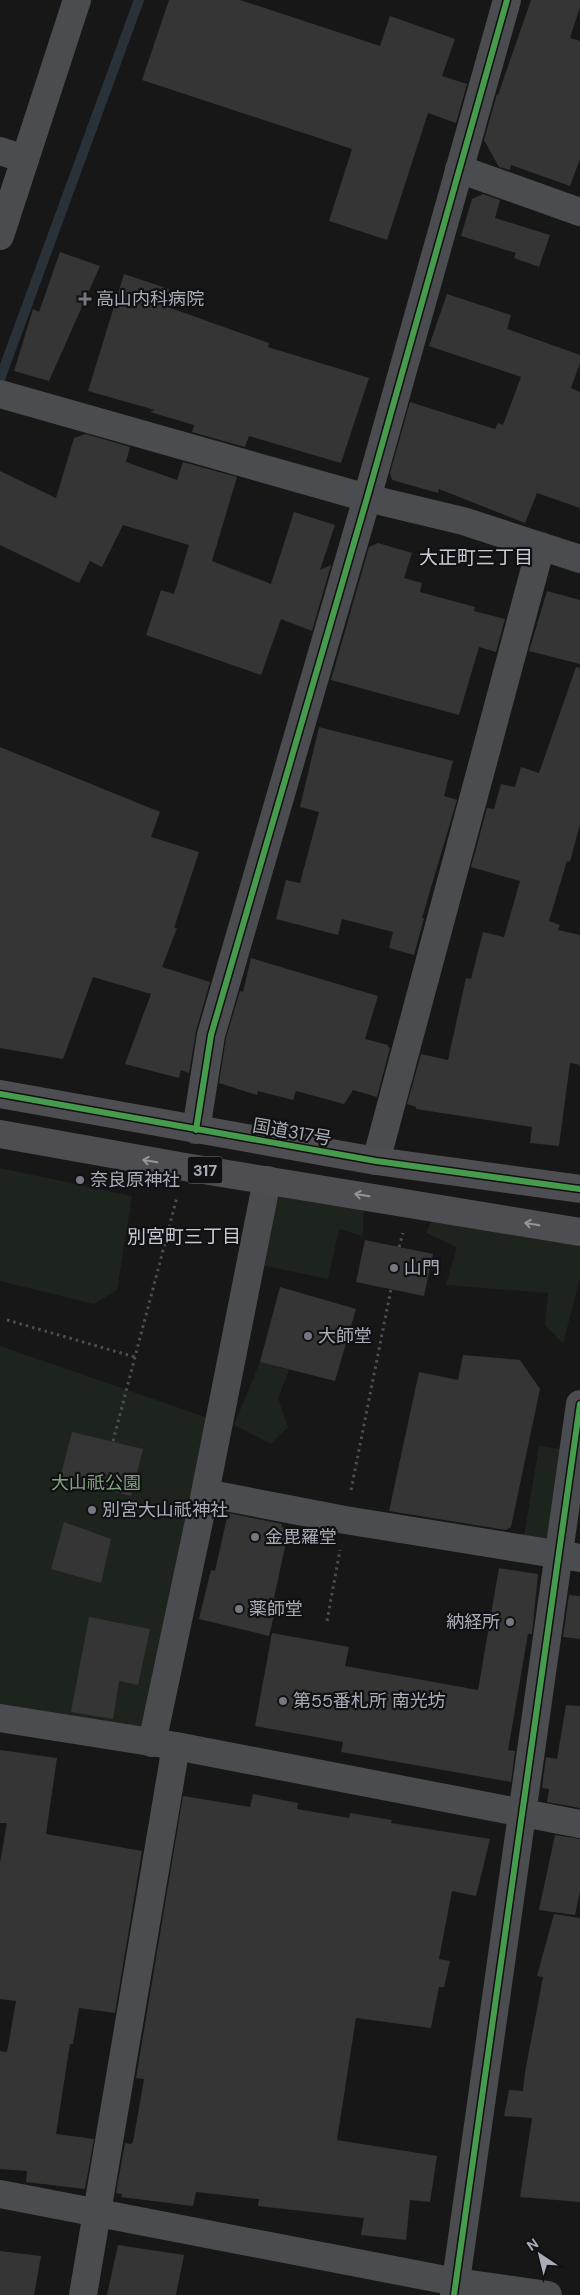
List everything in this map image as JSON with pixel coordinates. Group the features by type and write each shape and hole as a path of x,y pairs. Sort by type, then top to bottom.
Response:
{"highway":[{"name":"国道317号","path":"0,1094 376,1161 580,1189"},
{"name":"317","path":"0,1134 185,1167 580,1232"}],"street":[{"path":"0,236 12,155 77,0"},
{"path":"196,1130 211,1034 367,498 508,0"},
{"path":"460,169 580,212"},
{"path":"0,394 367,498 463,521 580,559"},
{"path":"376,1161 541,546"},
{"path":"83,2295 164,1744 205,1493 267,1180"},
{"path":"455,2289 522,1813 569,1556 580,1404"},
{"path":"205,1493 345,1520 569,1556"},
{"path":"0,1718 164,1744 580,1824"},
{"path":"0,2194 96,2212 455,2289 548,2295"}],"path":[{"path":"113,1440 185,1167"},
{"path":"327,1621 391,1289"},
{"path":"7,1320 135,1357"}],"green space":[{"path":"0,1168 132,1196 117,1290 94,1304 0,1281"},
{"path":"276,1184 364,1200 363,1236 339,1229 328,1279 261,1265"},
{"path":"432,1219 580,1245 580,1278 563,1344 545,1325 548,1293 446,1285 457,1247 426,1233"},
{"name":"大山祇公園","path":"0,1346 208,1418 142,1739 0,1710"},
{"path":"260,1362 289,1370 278,1398 288,1427 271,1444 234,1425"},
{"path":"539,1446 567,1450 555,1534 543,1545 524,1536"}],"building":[{"path":"169,0 240,0 380,46 390,16 455,39 442,76 467,84 456,123 428,113 387,240 329,221 352,149 142,80"},
{"path":"531,0 580,0 580,7 570,38 580,41 580,159 570,186 511,165 510,170 499,167 484,140 497,94"},
{"path":"483,194 500,200 495,218 550,235 539,267 514,258 516,253 461,236 472,199"},
{"path":"60,252 100,266 49,381 14,371 33,309 39,312"},
{"path":"124,274 169,289 165,306 269,343 268,347 369,378 341,463 249,436 245,447 192,432 194,425 150,412 155,410 88,391"},
{"path":"447,294 511,315 507,329 580,355 580,363 571,388 580,392 580,508 537,493 525,523 439,489 438,493 392,480 390,473 410,402 495,429 498,423 503,425 521,377 429,346"},
{"path":"86,434 130,447 126,462 177,480 183,462 237,477 212,561 271,584 294,512 335,525 320,570 331,565 312,631 281,619 261,675 146,635 161,590 174,594 189,545 123,525 102,567 90,561 79,583 0,545 0,471 56,498 74,438"},
{"path":"378,543 412,553 404,578 422,583 420,592 475,607 474,611 505,619 496,652 479,647 459,715 331,680 369,547"},
{"path":"547,591 580,600 580,664 529,651"},
{"path":"576,667 580,668 580,824 570,862 567,861 549,921 560,925 558,930 580,935 580,1065 570,1063 559,1146 530,1143 532,1127 416,1109 416,1107 407,1104 421,1054 448,1060 466,978 471,979 483,932 504,937 520,881 471,867 487,808 494,809 501,784 515,787 521,767 539,773"},
{"path":"319,727 453,761 444,796 457,800 422,918 424,918 414,955 389,948 393,932 342,919 338,935 276,919 286,880 300,883 319,812 300,807"},
{"path":"0,747 160,812 151,837 199,852 174,928 177,928 162,967 210,982 196,1031 189,1073 181,1070 179,1078 125,1064 151,994 93,977 63,1059 0,1048"},
{"path":"251,958 378,996 365,1039 388,1045 390,1048 377,1097 353,1090 344,1104 296,1091 293,1100 258,1091 257,1095 219,1083 226,1038 240,991 243,992"},
{"name":"山門","path":"365,1240 433,1254 424,1296 356,1282"},
{"name":"大師堂","path":"280,1287 356,1309 335,1381 260,1362"},
{"path":"463,1355 520,1360 540,1389 511,1527 506,1530 389,1511 419,1372 458,1380"},
{"path":"72,1432 143,1449 131,1496 60,1478"},
{"path":"228,1513 282,1524 281,1527 289,1528 274,1598 278,1599 269,1636 199,1619 211,1570 215,1571"},
{"path":"64,1522 111,1539 101,1583 51,1569"},
{"path":"499,1568 538,1574 532,1634 528,1634 508,1750 515,1751 511,1782 341,1752 343,1742 255,1726 272,1633 349,1647 345,1666 478,1690"},
{"path":"569,1595 580,1596 580,1639 563,1637"},
{"path":"89,1617 150,1629 138,1685 119,1681 113,1719 71,1712"},
{"path":"566,1705 580,1706 580,1808 547,1802 549,1789 542,1788 546,1757 557,1759"},
{"path":"0,1750 57,1758 46,1834 142,1851 115,2013 79,2008 73,2044 70,2044 56,2134 94,2139 85,2189 26,2182 27,2171 0,2169 0,2051 7,2052 16,2001 0,1999 0,1862 7,1823 0,1823"},
{"path":"253,1794 298,1803 297,1809 349,1818 350,1813 392,1820 391,1823 490,1839 476,1896 452,1891 439,1959 450,1961 444,1987 439,1987 431,2028 356,2018 337,2140 437,2156 430,2202 410,2200 406,2240 361,2235 364,2218 258,2206 259,2199 196,2192 193,2206 121,2197 122,2194 116,2193 125,2143 131,2144 133,2142 144,2079 136,2078 183,1796 250,1807"},
{"path":"555,1835 580,1839 580,1891 575,1915 539,1910"},
{"path":"554,1914 580,1918 580,2202 520,2197 532,2118 504,2116 509,2090 523,2091 543,1977 537,1976"},
{"path":"118,2245 184,2255 176,2295 107,2295"},
{"path":"0,2251 41,2256 34,2295 0,2295"}],"waterway":[{"path":"0,379 139,0"}],"cycle path":[{"path":"196,1130 211,1035 367,498 507,0"},
{"path":"0,1094 376,1161 580,1189"},
{"path":"454,2295 580,1404"}],"place":[{"name":"高山内科病院","path":"85,299"},
{"name":"奈良原神社","path":"80,1180"},
{"name":"山門","path":"394,1268"},
{"name":"大師堂","path":"308,1336"},
{"name":"別宮大山祇神社","path":"92,1510"},
{"name":"金毘羅堂","path":"255,1537"},
{"name":"薬師堂","path":"239,1609"},
{"name":"納経所","path":"510,1622"},
{"name":"第55番札所 南光坊","path":"283,1701"}],"district":[{"name":"大正町三丁目","path":"476,557"},
{"name":"別宮町三丁目","path":"184,1236"}]}
